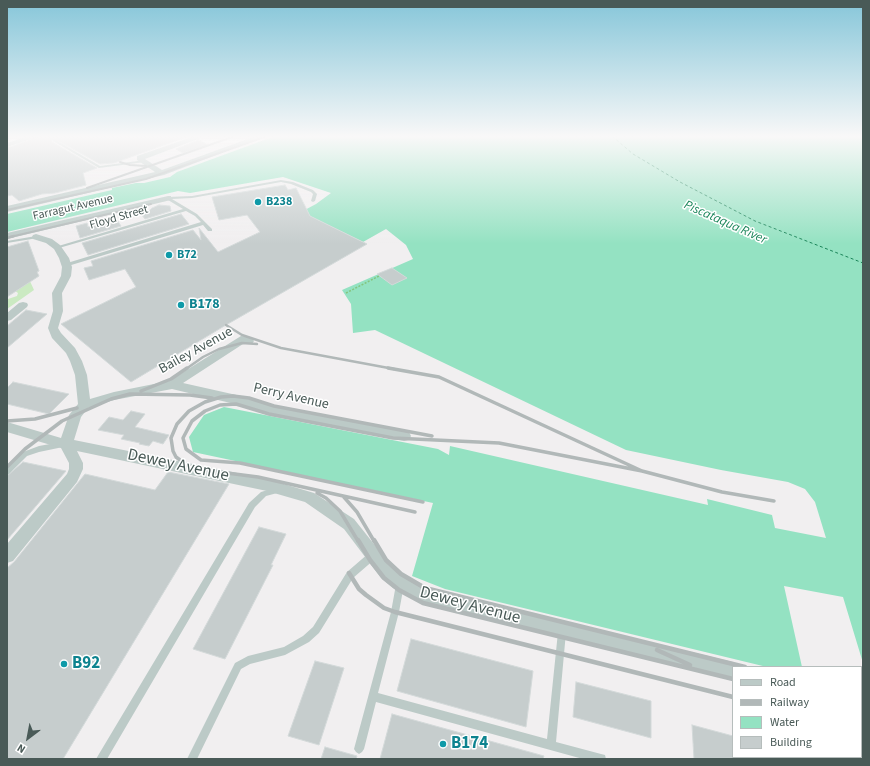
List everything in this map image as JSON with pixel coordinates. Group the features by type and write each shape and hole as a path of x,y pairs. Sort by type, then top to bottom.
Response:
{"street":[{"path":"7,209 136,180 161,172"},
{"name":"Farragut Avenue","path":"7,236 168,198"},
{"path":"7,556 72,478 76,470 76,463 66,444 75,415 84,405 81,375 76,361 71,351 56,335 53,328 58,311 57,293 66,276 66,265 57,247 45,239 36,237"},
{"path":"7,318 23,306"},
{"name":"Bailey Avenue","path":"84,405 114,396 172,385 241,340 248,341"},
{"name":"Perry Avenue","path":"172,385 241,401 271,411 404,436"},
{"name":"Dewey Avenue","path":"7,427 66,444 267,484 308,497 331,511 354,529 387,573 399,583 429,598 732,671"}],"lane":[{"path":"168,198 192,197 281,181 292,183 312,191 315,194 313,201"},
{"path":"168,198 187,209 210,230"},
{"name":"Floyd Street","path":"57,247 187,209"},
{"path":"66,265 203,222"},
{"path":"7,242 36,237"},
{"path":"7,472 25,454 39,449 66,444"},
{"path":"101,759 252,505 264,494 275,490 283,490"},
{"path":"192,759 238,666 248,660 285,651 306,639 316,630 350,575 374,555"},
{"path":"359,749 394,612 399,583"},
{"path":"550,745 562,630"},
{"path":"373,696 601,759"}],"path":[{"path":"346,292 380,276"}],"shaded area":[{"path":"29,279 34,290 7,309 8,299 17,296 18,293 15,291"}],"water":[{"name":"Piscataqua River","path":"177,172 863,172 863,663 843,597 784,586 802,666 763,666 445,589 412,576 433,503 193,452 189,437 204,415 224,407 438,449 449,455 450,446 708,505 707,499 772,515 775,528 826,538 815,502 805,489 788,482 721,470 626,450 375,330 353,333 351,304 342,290 413,259 406,245 386,229 363,242 301,212 316,204 331,193 283,177 190,193 178,191 7,232 7,214 112,190 112,188 170,177"}],"building":[{"path":"7,172 87,172 83,173 86,185 55,193 42,194 19,201 12,195 7,196"},
{"name":"B178","path":"285,185 288,190 296,188 310,216 367,244 226,325 131,382 61,324 136,287 125,269 89,280 84,268 93,266 91,261 193,230 201,240 199,228 218,252 260,232 247,215 219,220 212,197"},
{"path":"159,205 170,206 171,211 145,219 141,214 149,211"},
{"path":"181,214 189,224 88,255 82,243"},
{"path":"110,220 111,222 117,220 121,226 80,238 76,226 87,223 88,227"},
{"path":"28,241 39,271 37,272 39,276 7,297 7,247"},
{"path":"392,268 407,278 392,285 377,274"},
{"path":"26,310 47,314 7,348 7,326"},
{"path":"13,382 69,394 49,414 7,404 7,388"},
{"path":"131,411 145,414 135,427 169,435 163,444 153,441 149,446 139,444 140,443 121,439 124,435 98,430 109,417 123,420"},
{"path":"23,462 66,471 7,540 7,476"},
{"name":"B92","path":"168,472 229,484 63,759 7,759 7,568 14,562 85,474 155,490"},
{"path":"259,527 286,534 271,565 273,565 225,659 193,649"},
{"path":"411,639 533,671 526,727 397,691"},
{"path":"315,661 344,668 319,745 288,736"},
{"path":"576,682 651,701 651,738 573,717"},
{"name":"B174","path":"392,714 544,756 543,759 380,759"},
{"path":"692,725 732,736 733,759 694,759"},
{"path":"325,747 357,756 356,759 321,759"}],"ferry route":[{"path":"663,172 755,221 863,263"}],"railway":[{"path":"87,188 133,172"},
{"path":"7,210 146,179 166,172"},
{"path":"13,236 151,204"},
{"path":"7,238 13,236"},
{"path":"226,325 242,335 281,348 394,369"},
{"path":"186,369 203,357 219,349 242,343 257,344"},
{"path":"141,391 171,379 187,368"},
{"path":"388,368 439,377 642,471"},
{"path":"7,467 25,449 62,421 111,399 130,394 190,395 212,398"},
{"path":"415,512 258,477 196,469 188,466 176,457 173,451 171,438 177,424 189,411 205,402 221,397 233,396 249,398 274,406 432,436"},
{"path":"423,502 240,463 201,460 186,449 183,438 192,421 205,411 220,405 236,404 269,414 393,438 499,443 642,471"},
{"path":"7,421 35,419 77,408"},
{"path":"642,471 722,492 774,501"},
{"path":"317,493 326,498 340,511 358,541"},
{"path":"343,496 357,512 374,541"},
{"path":"358,540 370,560 384,578 399,590 423,603 732,679"},
{"path":"374,540 386,560 401,574 425,588 741,666"},
{"path":"349,573 359,589 366,595 384,608 395,612 732,697"},
{"path":"657,650 690,665"}],"place":[{"name":"B238","path":"258,202"},
{"name":"B72","path":"169,255"},
{"name":"B178","path":"181,305"},
{"name":"B92","path":"64,664"},
{"name":"B174","path":"443,744"}]}
